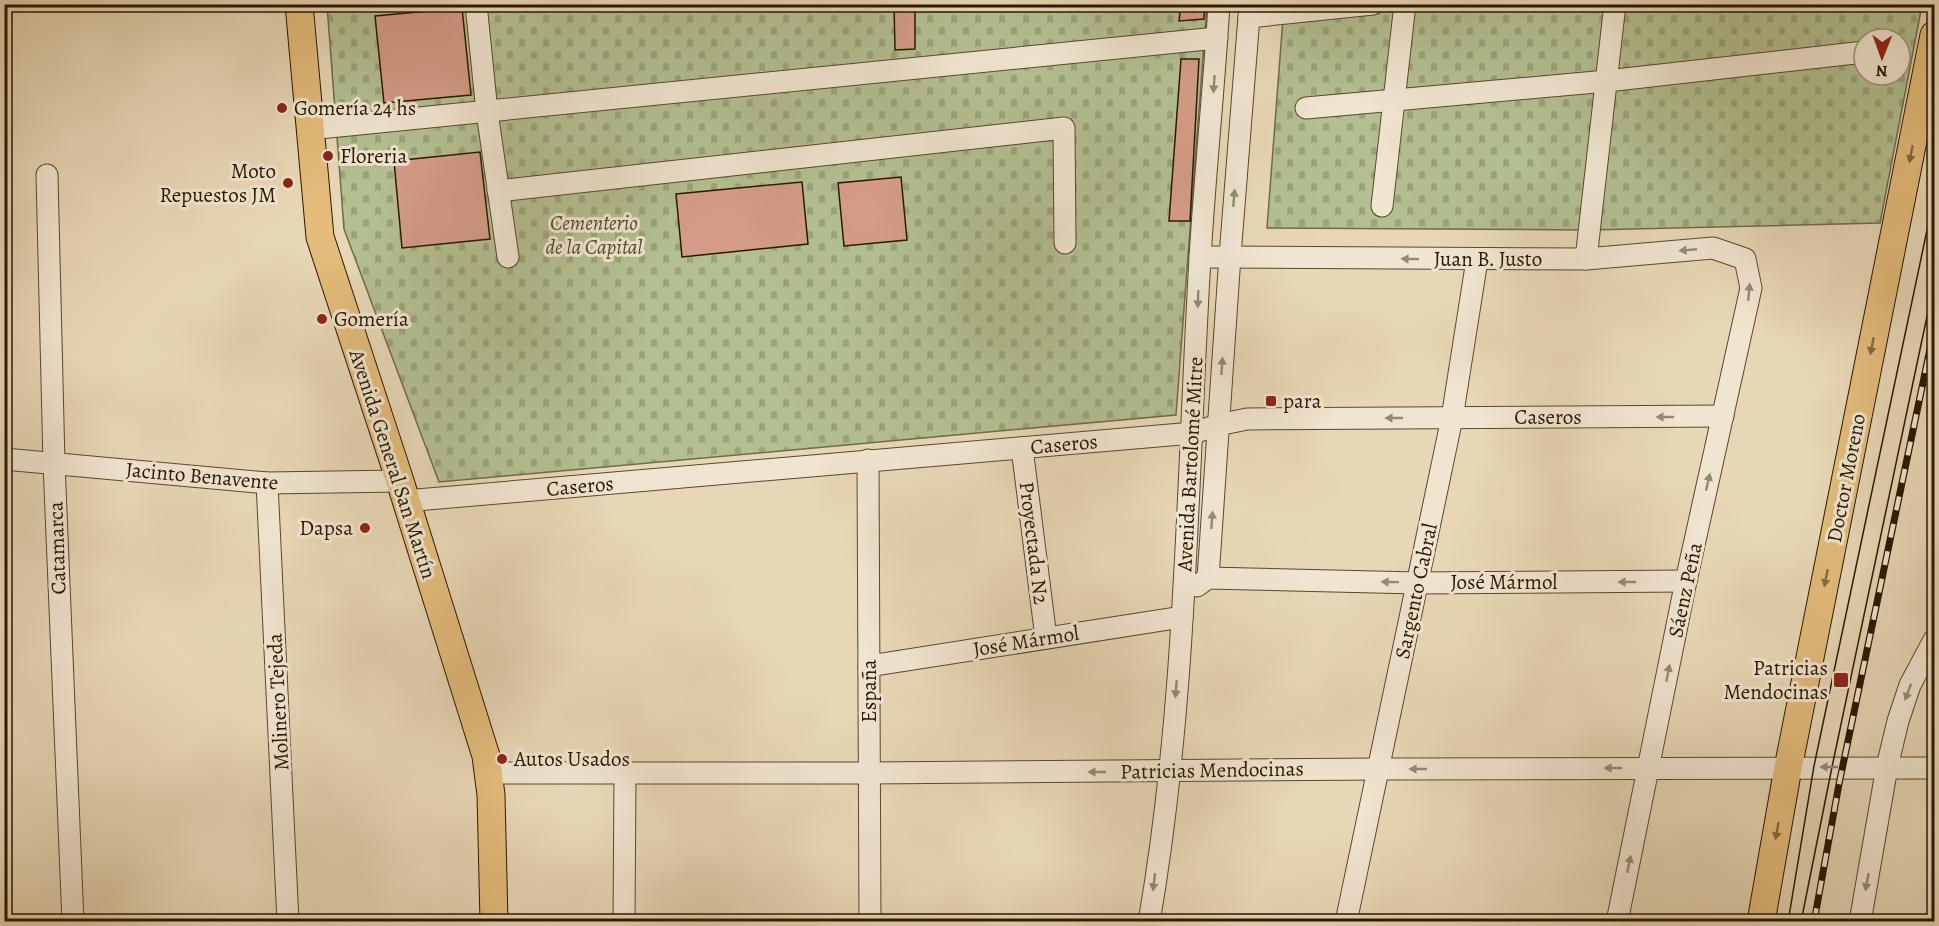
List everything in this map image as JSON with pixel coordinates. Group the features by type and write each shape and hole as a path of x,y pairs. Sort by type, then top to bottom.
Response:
{"main road":[{"name":"Avenida General San Martín","path":"299,4 320,237 483,747 489,773 494,921"},
{"name":"Doctor Moreno","path":"1761,921 1788,768 1935,35"}],"street":[{"path":"476,4 487,112 508,258"},
{"name":"Avenida Bartolomé Mitre","path":"1149,921 1169,771 1184,596 1200,257 1219,4"},
{"path":"1250,11 1373,4"},
{"path":"1383,206 1405,4"},
{"path":"1586,259 1616,4"},
{"name":"Avenida Bartolomé Mitre","path":"1208,578 1230,256 1250,11"},
{"path":"309,129 1217,38"},
{"path":"1306,108 1607,81 1852,53"},
{"path":"498,191 1064,128 1065,243"},
{"name":"Catamarca","path":"47,175 54,463 73,921"},
{"name":"Juan B. Justo","path":"1200,257 1586,259 1713,248 1745,259"},
{"name":"Sáenz Peña","path":"1617,921 1686,581 1751,288 1745,259"},
{"name":"Sargento Cabral","path":"1346,921 1452,418 1477,260"},
{"name":"Caseros","path":"402,491 1022,448 1192,433 1218,424 1247,419 1723,416"},
{"name":"Proyectada N2","path":"1022,448 1046,638"},
{"name":"Jacinto Benavente","path":"4,459 267,483 402,491"},
{"name":"España","path":"868,460 870,921"},
{"name":"Molinero Tejeda","path":"267,483 288,921"},
{"path":"1184,596 1208,578"},
{"name":"José Mármol","path":"1208,578 1418,583 1686,581"},
{"name":"José Mármol","path":"869,666 1182,617"},
{"path":"1860,921 1887,767 1898,721 1910,686 1935,640"},
{"name":"Patricias Mendocinas","path":"489,773 869,773 1788,768 1806,766 1935,768"},
{"path":"624,921 625,773"}],"green space":[{"name":"Cementerio de la Capital","path":"327,5 1207,5 1176,415 439,482 344,229"},
{"path":"1284,5 1922,5 1912,57 1912,27 1852,27 1852,87 1906,87 1880,223 1590,230 1267,228"}],"building":[{"path":"894,4 915,4 915,49 895,50"},
{"path":"1181,4 1205,4 1204,19 1179,21"},
{"path":"462,8 471,95 384,103 375,16"},
{"path":"1181,59 1199,59 1190,221 1169,221"},
{"path":"480,152 490,239 402,248 394,161"},
{"path":"901,177 907,240 844,246 838,183"},
{"path":"802,182 808,244 682,257 676,194"}],"tram line":[{"path":"1788,922 1814,766 1934,197"},
{"path":"1801,922 1934,283"}],"railway":[{"path":"1814,922 1839,784 1934,330"}],"place":[{"name":"Gomería 24 hs","path":"282,108"},
{"name":"Floreria","path":"328,156"},
{"name":"Moto Repuestos JM","path":"288,183"},
{"name":"Gomería","path":"322,319"},
{"name":"para","path":"1271,401"},
{"name":"Dapsa","path":"365,528"},
{"name":"Patricias Mendocinas","path":"1841,680"},
{"name":"Autos Usados","path":"502,759"}]}
